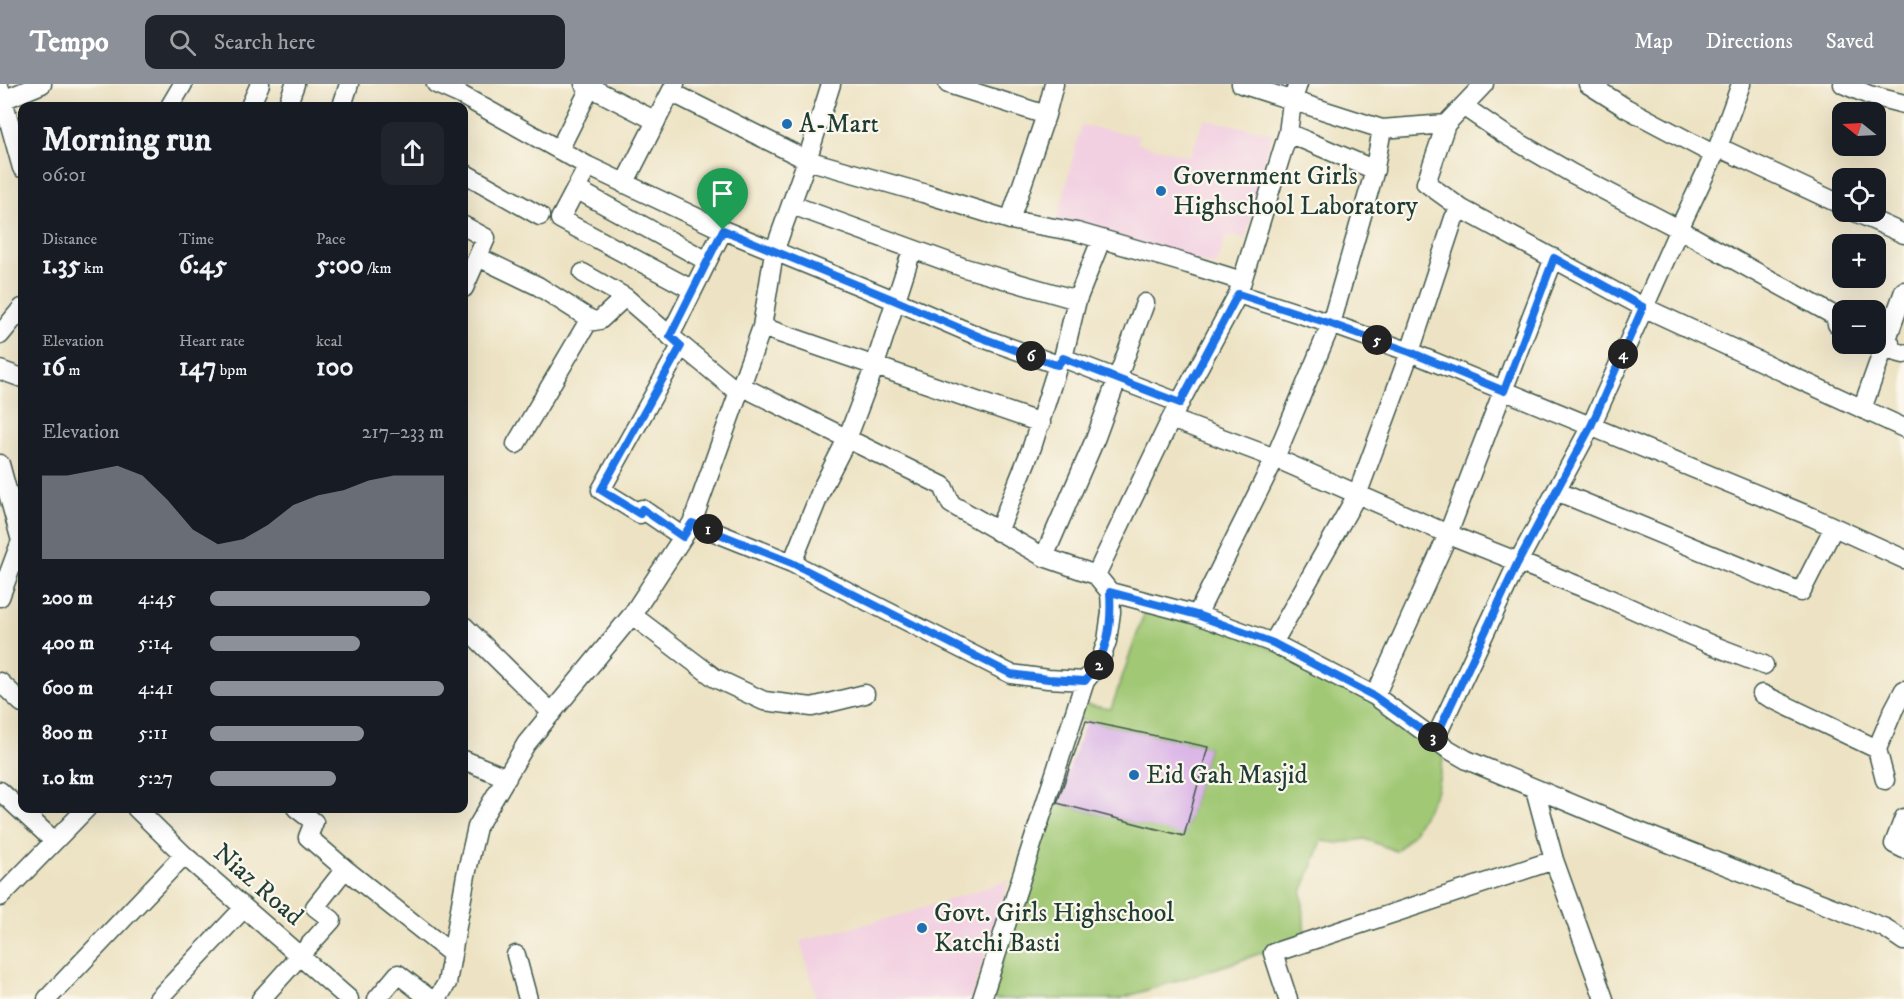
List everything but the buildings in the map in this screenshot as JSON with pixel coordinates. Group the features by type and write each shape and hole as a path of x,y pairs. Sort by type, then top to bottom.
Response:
{"street":[{"path":"18,153 2,95 42,84"},
{"path":"172,102 183,84"},
{"path":"252,102 260,84"},
{"path":"288,102 295,84"},
{"path":"343,102 349,84"},
{"path":"436,84 461,95 624,184 774,252 980,337 1118,378 1180,403"},
{"path":"437,999 447,983 466,874 477,827 526,744 632,615 688,530 762,327 774,252 792,205 831,84"},
{"path":"948,84 1046,115"},
{"path":"1010,220 1046,115 1054,84"},
{"path":"1241,84 1382,129 1446,124"},
{"path":"1096,575 1170,419 1240,288 1288,133 1298,84"},
{"path":"1484,84 1446,124 1426,183 1462,208 1643,307 1904,428"},
{"path":"1588,84 1626,108 1716,151 1832,201"},
{"path":"1435,739 1518,562 1591,426 1643,307 1716,151 1741,84"},
{"path":"1844,84 1870,89 1904,104"},
{"path":"559,150 589,85 656,121"},
{"path":"624,184 673,88 807,160 1010,220 1077,232 1188,264 1240,288 1410,352 1591,426 1834,527 1904,559"},
{"path":"1463,106 1504,134 1573,174 1679,229 1832,314"},
{"path":"1197,615 1275,458 1331,324 1375,170 1382,129"},
{"path":"1288,133 1375,170"},
{"path":"588,166 560,219 693,290"},
{"path":"468,175 540,216"},
{"path":"576,189 707,261"},
{"path":"792,205 912,250 999,279 1077,300"},
{"path":"1273,643 1357,495 1410,352 1454,218 1462,208"},
{"path":"1877,222 1904,234"},
{"path":"468,228 486,238 468,279"},
{"path":"723,230 693,290 676,341 601,490 640,514 642,509 688,530 792,563 1011,674 1085,681"},
{"path":"998,532 1041,423 1077,300 1101,240"},
{"path":"792,563 823,486 847,439 875,365 894,300 912,250"},
{"path":"478,257 538,286 593,321"},
{"path":"1374,696 1448,534 1554,258"},
{"path":"583,273 625,297 676,341 740,389 943,486 951,504 1044,557 1096,575 1110,592 1197,615 1273,643 1374,696 1467,760 1630,828 1885,928 1904,941"},
{"path":"1886,328 1904,291"},
{"path":"516,444 588,322 600,320 625,297"},
{"path":"1044,557 1096,437 1145,303"},
{"path":"0,335 18,316"},
{"path":"762,327 1041,423"},
{"path":"1886,342 1890,343 1889,350 1904,354"},
{"path":"1862,409 1876,354"},
{"path":"0,370 18,377"},
{"path":"1170,419 1275,458 1448,534 1599,594 1712,645 1764,665"},
{"path":"0,464 18,530"},
{"path":"1556,491 1801,592 1834,527"},
{"path":"0,597 18,549"},
{"path":"982,999 1085,681 1099,664 1107,641 1111,612 1110,592"},
{"path":"632,615 715,678 764,701 812,707 865,694"},
{"path":"468,630 552,713"},
{"path":"0,682 18,699"},
{"path":"1877,749 1897,723 1904,690"},
{"path":"1762,694 1877,749 1885,780"},
{"path":"468,762 507,777"},
{"path":"1535,789 1554,860 1604,999"},
{"path":"0,791 18,808"},
{"path":"24,813 54,841"},
{"path":"0,897 82,813"},
{"name":"Niaz Road","path":"140,813 184,855 349,999"},
{"path":"302,813 314,822 308,837 452,954"},
{"path":"1904,818 1894,844 1904,849"},
{"path":"47,999 184,855"},
{"path":"1288,999 1273,953 1554,860"},
{"path":"261,999 332,920 315,907 345,869"},
{"path":"158,999 244,908"},
{"path":"516,955 528,999"},
{"path":"378,999 398,974 430,999"}],"shaded area":[{"name":"Government Girls Highschool Laboratory","path":"1204,119 1272,133 1246,238 1226,236 1216,266 1056,225 1081,125 1139,136 1137,143 1190,156"},
{"name":"Govt. Girls Highschool Katchi Basti","path":"1009,880 971,999 817,999 800,941 901,915"}],"green space":[{"path":"1145,611 1194,617 1280,652 1371,699 1445,750 1436,793 1412,835 1396,851 1365,839 1338,843 1322,841 1302,892 1305,937 1236,962 1119,999 990,999 1052,802 1184,835 1208,747 1076,719 1082,704 1111,709"}],"place":[{"name":"A-Mart","path":"787,124"},
{"name":"Government Girls Highschool Laboratory","path":"1161,191"},
{"name":"Eid Gah Masjid","path":"1134,775"},
{"name":"Govt. Girls Highschool Katchi Basti","path":"922,928"}],"route":[{"path":"723,230 980,337 1053,364 1058,365 1063,358 1180,403 1238,294 1410,352 1504,391 1554,258 1643,307 1591,426 1518,562 1435,739 1374,696 1273,643 1197,615 1110,592 1111,612 1107,641 1099,664 1085,681 1011,674 792,563 692,523 683,537 642,509 640,514 601,490 681,346 670,336 723,230"}]}
